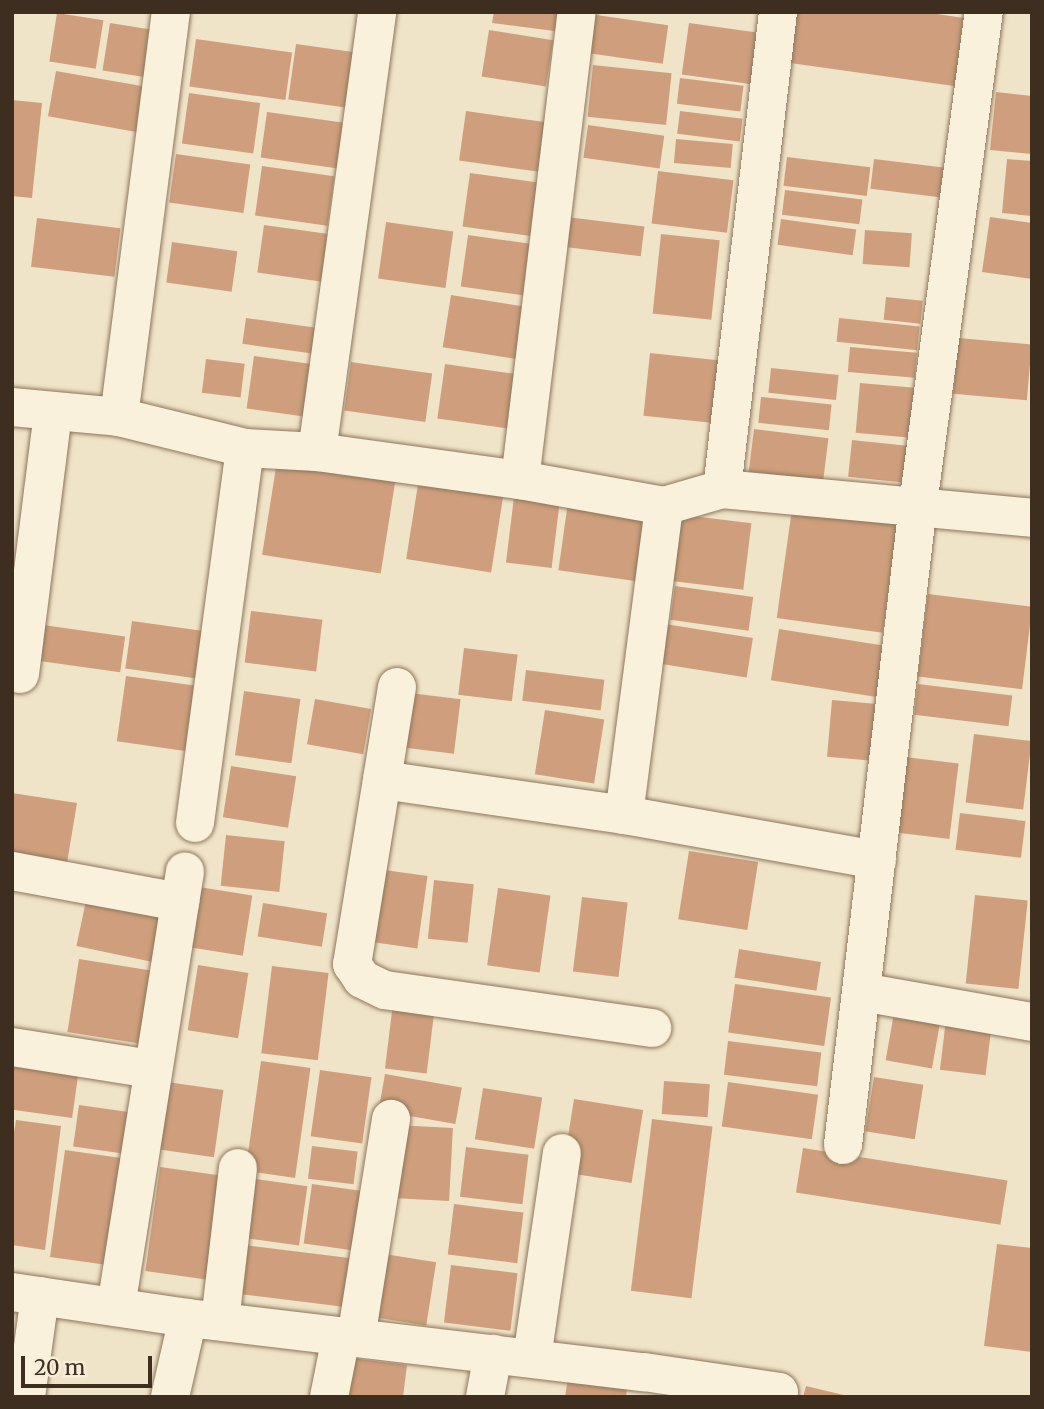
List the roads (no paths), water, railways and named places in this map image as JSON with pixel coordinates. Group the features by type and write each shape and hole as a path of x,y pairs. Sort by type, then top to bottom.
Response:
{"street":[{"path":"119,417 171,12"},
{"path":"317,452 377,12"},
{"path":"520,480 577,12"},
{"path":"722,489 778,12"},
{"path":"843,1144 918,505 984,12"},
{"path":"12,407 53,413 119,417 245,448 317,452 520,480 664,506 722,489 918,505 1032,518"},
{"path":"20,674 53,413"},
{"path":"195,823 245,448"},
{"path":"624,815 664,506"},
{"path":"397,687 352,964 362,979 385,990 652,1028"},
{"path":"382,780 624,815 877,860"},
{"path":"12,871 182,887 151,1069 116,1307"},
{"path":"862,992 1032,1022"},
{"path":"12,1047 151,1069"},
{"path":"330,1397 349,1338 391,1119"},
{"path":"532,1358 562,1153"},
{"path":"170,1397 204,1320 238,1168"},
{"path":"26,1397 26,1294 204,1320 532,1358 642,1384 779,1392 778,1397"},
{"path":"485,1397 492,1354"}]}
